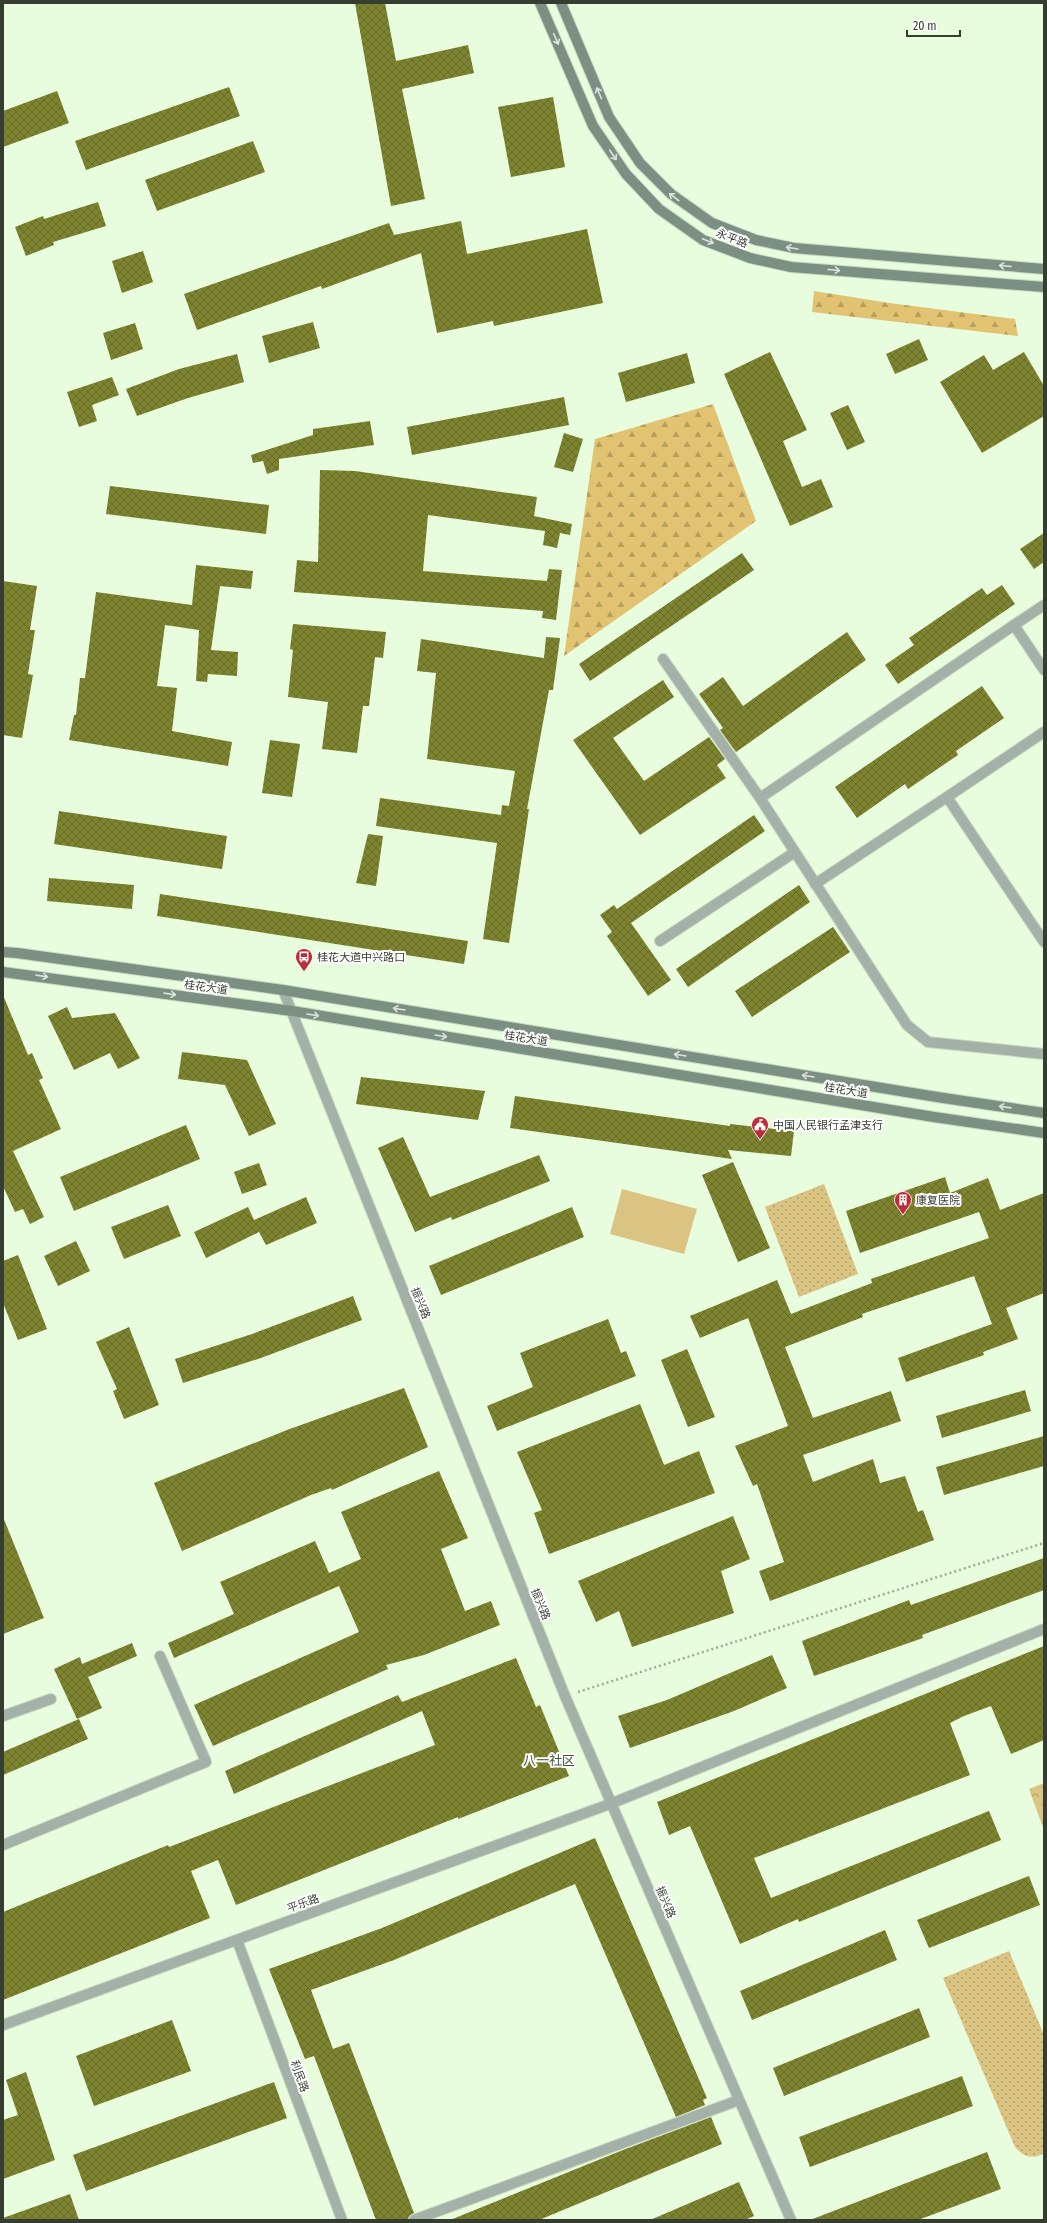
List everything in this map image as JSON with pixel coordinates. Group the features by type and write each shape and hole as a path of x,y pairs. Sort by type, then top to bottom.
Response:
{"main road":[{"name":"永平路","path":"540,3 593,126 626,174 658,209 703,240 750,258 791,267 1044,288"},
{"name":"永平路","path":"561,3 609,117 640,163 671,194 712,223 756,240 794,248 1044,269"},
{"name":"桂花大道","path":"3,952 18,952 283,990 921,1095 1044,1113"},
{"name":"桂花大道","path":"3,972 292,1011 934,1117 1044,1133"}],"street":[{"path":"760,798 1044,605"},
{"path":"1014,625 1044,670"},
{"path":"663,659 760,798 907,1025 928,1042 1044,1054"},
{"path":"815,884 1044,732"},
{"path":"947,797 1044,942"},
{"path":"660,941 795,852"},
{"name":"振兴路","path":"283,990 565,1696 610,1804 791,2220"},
{"name":"平乐路","path":"3,2025 610,1804 1044,1629"},
{"path":"3,1845 206,1762 160,1656"},
{"path":"3,1716 51,1699"},
{"name":"利民路","path":"237,1940 342,2220"},
{"path":"414,2220 739,2100"}],"path":[{"path":"565,1696 1044,1543"}],"green space":[{"path":"814,291 889,303 1015,319 1018,336 812,312"},
{"path":"713,404 756,521 564,656 595,439"},
{"path":"824,1184 858,1274 799,1297 765,1207"},
{"path":"622,1189 697,1209 684,1254 610,1234"},
{"path":"1044,1783 1044,1830 1029,1789"},
{"path":"1009,1951 1044,2035 1044,2153 1032,2157 1025,2155 1015,2147 943,1978"}],"building":[{"path":"355,3 385,3 396,61 468,45 474,73 402,89 425,199 391,206"},
{"path":"229,87 240,116 86,170 75,141"},
{"path":"57,91 69,123 3,147 3,111"},
{"path":"553,97 565,167 511,177 498,107"},
{"path":"253,141 265,172 157,211 145,180"},
{"path":"98,202 106,226 53,242 54,245 26,256 15,227 43,216 44,219"},
{"path":"461,221 467,254 587,229 603,303 494,326 493,321 437,333 421,253 322,289 321,286 197,330 184,294 389,223 394,235"},
{"path":"143,251 153,282 122,293 112,261"},
{"path":"313,322 320,348 269,363 262,336"},
{"path":"135,323 143,349 111,360 103,333"},
{"path":"919,339 928,360 895,374 886,354"},
{"path":"770,352 807,430 783,441 802,487 821,479 833,507 790,526 724,374"},
{"path":"1024,352 1044,386 1044,416 982,453 940,382 984,355 993,370"},
{"path":"687,353 695,383 626,402 618,373"},
{"path":"237,354 244,382 188,398 137,416 126,389 179,369"},
{"path":"112,377 119,395 92,405 97,421 79,427 67,392"},
{"path":"564,397 569,425 412,455 407,427"},
{"path":"848,405 865,442 847,450 830,413"},
{"path":"370,421 374,445 279,459 279,470 267,474 263,461 253,463 251,455 313,435 313,429"},
{"path":"564,433 583,439 573,472 554,467"},
{"path":"320,470 355,471 537,497 534,516 572,524 570,535 560,533 557,548 543,545 545,531 428,515 423,571 547,581 549,569 562,570 556,620 542,618 543,611 294,592 297,560 318,562"},
{"path":"110,486 269,505 266,534 106,514"},
{"path":"1044,533 1044,562 1034,569 1020,549"},
{"path":"742,553 754,570 590,681 579,664"},
{"path":"196,565 253,571 251,589 220,586 211,650 238,652 237,676 208,674 207,682 196,681 199,630 165,625 157,686 177,688 172,731 232,742 228,766 69,740 74,715 76,715 80,678 85,678 96,592 192,605"},
{"path":"3,581 37,586 30,630 35,630 28,674 33,675 22,738 3,735"},
{"path":"1002,585 1015,604 898,684 885,665 914,645 909,638 982,588 987,595"},
{"path":"293,624 386,632 383,658 375,657 369,706 363,706 357,753 322,749 328,702 288,697 293,650 290,649"},
{"path":"847,632 866,660 736,752 720,730 723,728 699,694 723,677 743,706"},
{"path":"546,637 560,638 553,690 549,690 527,809 529,809 509,943 483,939 497,843 376,826 380,798 501,815 502,805 509,806 515,771 427,759 436,673 417,671 421,639 544,658"},
{"path":"663,680 674,697 613,738 644,781 709,737 725,759 717,765 726,778 640,835 573,740"},
{"path":"982,686 1004,718 956,751 958,755 908,789 905,784 857,818 835,787"},
{"path":"270,740 300,744 292,797 262,793"},
{"path":"59,811 227,836 222,869 54,844"},
{"path":"754,815 765,831 631,923 671,980 648,996 607,936 612,932 600,915 614,905 617,909"},
{"path":"368,834 383,836 376,886 356,883"},
{"path":"49,878 134,885 132,909 47,901"},
{"path":"799,885 810,902 688,987 676,969"},
{"path":"160,894 468,941 464,964 157,916"},
{"path":"833,927 850,952 752,1017 735,991"},
{"path":"3,995 28,1055 32,1053 43,1078 39,1080 61,1129 13,1151 44,1217 30,1224 23,1209 15,1212 3,1186"},
{"path":"67,1007 72,1018 115,1013 140,1058 118,1069 110,1053 74,1070 48,1016"},
{"path":"182,1052 247,1060 276,1124 249,1136 225,1085 178,1079"},
{"path":"361,1077 485,1091 478,1120 356,1104"},
{"path":"515,1096 730,1126 730,1124 794,1131 791,1156 728,1150 732,1159 510,1128"},
{"path":"186,1125 200,1159 74,1211 60,1177"},
{"path":"403,1137 430,1197 539,1155 550,1181 452,1220 451,1217 415,1232 378,1148"},
{"path":"733,1162 770,1248 738,1262 702,1175"},
{"path":"259,1163 267,1185 242,1194 234,1172"},
{"path":"945,1177 950,1193 988,1178 1000,1210 1044,1193 1044,1293 1006,1308 1018,1339 983,1352 984,1355 906,1382 898,1358 992,1324 974,1276 862,1314 863,1317 785,1347 813,1418 891,1391 901,1421 803,1455 813,1482 873,1459 880,1483 905,1476 918,1512 923,1510 934,1540 770,1601 759,1571 784,1562 757,1484 753,1486 735,1446 788,1426 748,1318 700,1338 690,1316 777,1280 791,1314 872,1283 871,1279 989,1238 979,1212 860,1253 846,1211"},
{"path":"306,1197 317,1223 266,1245 259,1232 206,1258 194,1232 248,1207 254,1220"},
{"path":"168,1205 181,1236 124,1259 111,1227"},
{"path":"572,1207 584,1237 441,1295 429,1266"},
{"path":"76,1241 90,1271 58,1286 44,1256"},
{"path":"18,1255 47,1329 18,1340 3,1303 3,1261"},
{"path":"353,1296 362,1320 261,1358 183,1383 175,1359 252,1334"},
{"path":"608,1319 621,1353 626,1351 636,1376 497,1431 487,1406 533,1387 520,1353"},
{"path":"129,1327 159,1405 124,1419 113,1391 117,1389 96,1342"},
{"path":"687,1349 715,1417 688,1427 661,1360"},
{"path":"404,1388 428,1447 332,1490 331,1488 311,1495 182,1551 154,1483 287,1430"},
{"path":"1025,1390 1031,1411 942,1438 936,1416"},
{"path":"640,1404 664,1465 699,1451 715,1493 549,1554 534,1513 542,1510 517,1452"},
{"path":"1044,1436 1044,1466 944,1495 936,1467"},
{"path":"439,1471 468,1538 441,1549 465,1611 491,1601 500,1625 424,1655 386,1665 388,1669 213,1746 194,1705 359,1632 339,1586 174,1658 168,1643 234,1614 220,1582 315,1541 329,1573 361,1559 341,1512"},
{"path":"733,1516 750,1559 721,1571 734,1613 632,1647 619,1611 596,1622 578,1581"},
{"path":"3,1517 44,1618 3,1634"},
{"path":"1044,1558 1044,1590 922,1635 923,1638 814,1676 802,1641 909,1600 911,1605"},
{"path":"132,1643 137,1656 88,1677 102,1708 77,1719 54,1669 80,1657 82,1664"},
{"path":"1044,1646 1044,1740 1011,1754 991,1706 964,1716 950,1723 970,1775 754,1858 771,1898 989,1811 1001,1840 799,1922 798,1919 740,1944 690,1826 669,1835 657,1802"},
{"path":"772,1655 787,1688 734,1711 630,1748 618,1716 667,1700"},
{"path":"516,1658 536,1707 540,1705 569,1776 458,1819 458,1817 236,1905 218,1860 191,1871 210,1918 3,2000 3,1912 168,1845 169,1847 435,1745 422,1711 234,1794 225,1771 398,1695 402,1702"},
{"path":"79,1719 88,1739 3,1775 3,1752"},
{"path":"595,1838 707,2098 703,2100 705,2105 676,2117 575,1884 394,1960 311,1990 333,2049 349,2043 414,2213 409,2216 408,2220 376,2220 314,2056 305,2059 269,1969 382,1928"},
{"path":"1029,1876 1040,1905 929,1948 917,1920"},
{"path":"885,1930 897,1960 752,2020 740,1991"},
{"path":"919,2008 930,2037 784,2096 773,2068"},
{"path":"172,2020 191,2071 94,2106 76,2056"},
{"path":"26,2072 55,2160 3,2179 3,2120 18,2115 6,2080"},
{"path":"962,2076 973,2106 810,2167 799,2137"},
{"path":"274,2082 287,2118 86,2191 73,2155"},
{"path":"711,2117 722,2144 539,2220 450,2220 623,2150"},
{"path":"987,2152 1001,2189 918,2220 810,2220"},
{"path":"739,2182 754,2216 745,2220 650,2220"},
{"path":"70,2194 79,2220 3,2220 3,2218"}],"place":[{"name":"桂花大道中兴路口","path":"304,972"},
{"name":"中国人民银行孟津支行","path":"760,1140"},
{"name":"康复医院","path":"903,1215"}],"district":[{"name":"八一社区","path":"549,1760"}]}
